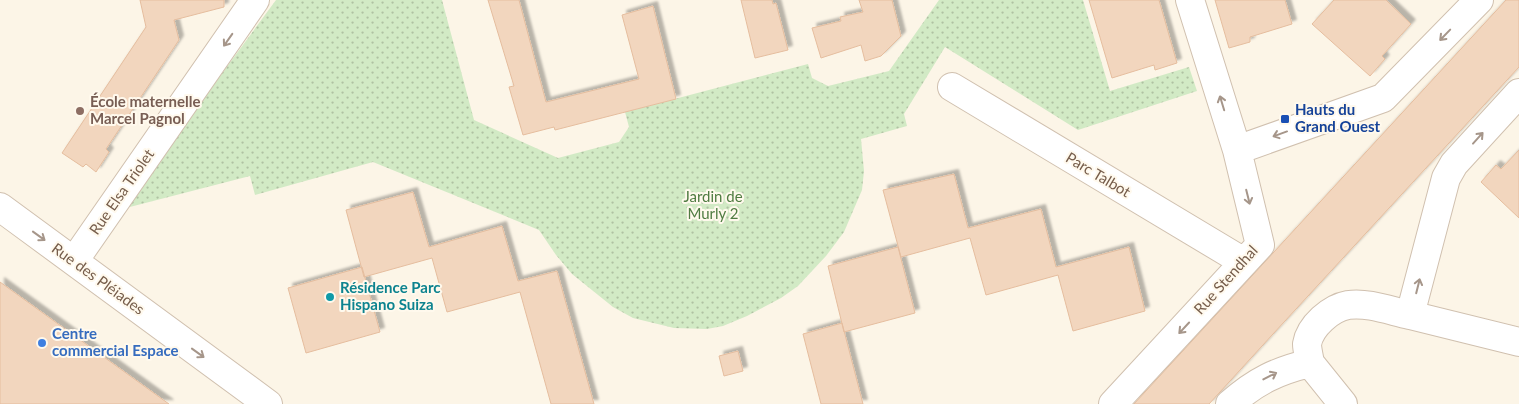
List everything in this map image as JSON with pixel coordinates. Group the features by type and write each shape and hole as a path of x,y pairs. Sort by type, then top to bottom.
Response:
{"street":[{"name":"Rue Elsa Triolet","path":"74,261 256,0"},
{"path":"1190,0 1236,150 1383,98 1479,0"},
{"name":"Parc Talbot","path":"952,87 1244,262"},
{"path":"1410,315 1446,178 1454,164 1519,93"},
{"name":"Rue Stendhal","path":"1113,404 1260,245 1236,150"},
{"name":"Rue des Pléiades","path":"0,207 268,404"},
{"path":"1342,404 1310,363 1307,345 1312,331 1335,310 1348,305 1360,305 1410,315 1519,342"},
{"path":"1230,404 1263,379 1282,370 1310,363"}],"green space":[{"name":"Jardin de Murly 2","path":"276,0 442,0 474,120 558,158 619,142 629,127 625,112 808,64 812,78 828,86 889,71 939,0 1083,0 1110,91 1189,67 1197,91 1078,130 945,47 904,114 907,126 861,139 864,171 862,190 844,232 826,256 798,286 781,298 723,326 707,329 674,328 633,318 613,307 572,274 539,230 373,162 255,195 250,176 122,209"}],"building":[{"path":"140,0 224,0 224,7 174,20 179,40 106,149 109,152 96,172 86,164 83,167 62,153 146,27"},
{"path":"488,0 519,0 546,102 639,79 622,15 653,6 676,99 555,130 554,127 523,135 509,87 514,86"},
{"path":"741,0 772,0 773,4 776,3 788,50 755,58"},
{"path":"859,0 892,0 901,36 881,56 865,61 861,45 821,58 812,28 841,21 840,17 863,12"},
{"path":"1089,0 1159,0 1177,63 1155,70 1154,65 1112,78"},
{"path":"1215,0 1285,0 1292,24 1250,37 1250,42 1229,48"},
{"path":"1334,0 1386,0 1411,24 1382,56 1385,59 1370,76 1312,24"},
{"path":"1506,0 1519,0 1519,67 1209,404 1134,404"},
{"path":"1519,150 1519,218 1481,182 1496,165 1501,169"},
{"path":"954,174 968,228 1041,209 1056,267 1129,247 1145,311 1073,331 1058,275 986,295 970,238 901,257 883,190"},
{"name":"Résidence Parc Hispano Suiza","path":"413,192 429,247 502,226 518,281 557,271 594,404 551,404 520,292 447,312 432,258 364,277 346,210"},
{"path":"898,247 915,313 844,332 828,266"},
{"path":"362,267 380,332 306,353 288,288"},
{"name":"Centre commercial Espace","path":"0,282 169,404 0,404"},
{"path":"842,323 863,404 821,404 803,334"},
{"path":"738,351 743,371 724,376 719,356"}],"place":[{"name":"École maternelle Marcel Pagnol","path":"80,111"},
{"name":"Hauts du Grand Ouest","path":"1285,119"},
{"name":"Résidence Parc Hispano Suiza","path":"330,297"},
{"name":"Centre commercial Espace","path":"42,343"}]}
